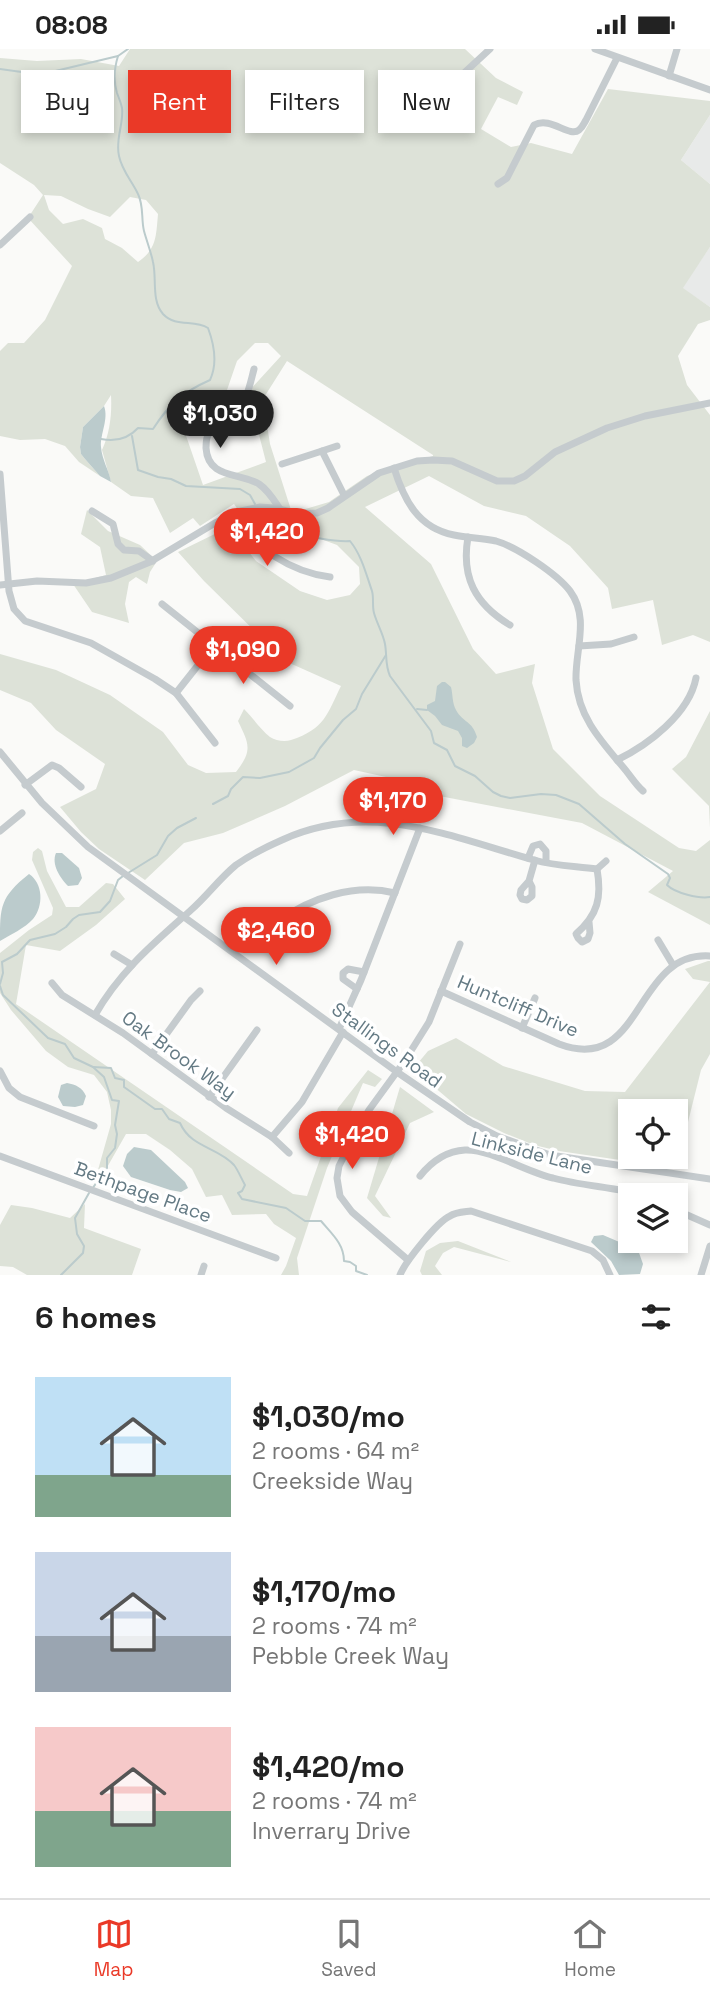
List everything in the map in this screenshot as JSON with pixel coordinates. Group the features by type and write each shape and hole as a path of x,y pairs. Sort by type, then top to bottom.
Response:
{"street":[{"path":"467,70 490,49"},
{"path":"595,49 710,90"},
{"path":"669,76 677,49"},
{"path":"498,184 507,178 534,125 546,122 570,131 580,129 617,58"},
{"path":"0,245 30,217"},
{"path":"254,369 244,401 236,412 207,434 207,457 211,466 220,472 249,479 262,486 280,510"},
{"path":"4,584 99,581 153,561 231,515 260,507 300,515 314,514 328,508 372,477 417,461 443,460 460,464 497,481 514,481 525,476 555,452 607,428 645,416 710,403"},
{"path":"282,464 337,446"},
{"path":"322,451 344,495"},
{"path":"394,468 407,501 420,519 439,531 495,541 514,548 565,586 574,597 581,627 576,680 581,707 593,730 643,791"},
{"path":"0,474 4,584 18,614 25,621 91,643 155,679 176,693 215,743"},
{"path":"93,511 113,524 118,544 124,549 139,551 153,561"},
{"path":"231,515 249,537 271,554 315,574 330,577"},
{"path":"468,537 466,565 473,589 488,608 510,625"},
{"path":"162,604 290,706"},
{"path":"579,646 611,644 634,637"},
{"path":"176,693 214,645"},
{"path":"617,760 652,739 668,725 684,704 696,678"},
{"name":"Stallings Road","path":"0,752 25,785 65,826 113,866 470,1122 527,1148 571,1159 710,1179"},
{"path":"25,785 52,765 81,787"},
{"path":"1,828 22,813"},
{"path":"95,1015 132,965 237,865 297,833 334,823 387,822 420,828 569,868 597,869 606,861"},
{"path":"272,1137 302,1102 341,1031 420,828"},
{"path":"529,881 531,848 540,844 546,851 546,862"},
{"path":"589,922 599,896 597,869"},
{"path":"277,922 330,895 366,891 395,893"},
{"path":"658,940 673,965 690,958 710,956"},
{"path":"408,1260 352,1212 340,1196 337,1178 339,1166 369,1110 429,1022 460,944"},
{"path":"114,954 132,965"},
{"name":"Huntcliff Drive","path":"441,991 570,1048 587,1049 603,1045 624,1030 655,984 673,965"},
{"path":"357,989 343,979 343,973 348,969 364,972"},
{"name":"Oak Brook Way","path":"52,983 62,995 152,1054 209,1097 272,1137 289,1153"},
{"path":"152,1054 200,991"},
{"path":"522,1028 535,998"},
{"path":"209,1097 257,1030"},
{"path":"0,1071 9,1088 20,1097 94,1126"},
{"name":"Linkside Lane","path":"420,1176 431,1163 445,1155 474,1150 551,1178 618,1190"},
{"name":"Bethpage Place","path":"0,1156 276,1258"},
{"path":"400,1275 408,1260 447,1217 463,1212 471,1212 592,1251 603,1260 610,1275"},
{"path":"688,1215 710,1225"},
{"path":"701,1275 710,1246"},
{"path":"201,1275 204,1266"}],"shaded area":[{"path":"130,49 465,49 496,78 523,92 517,105 498,97 481,129 511,147 531,143 572,154 608,89 710,101 710,115 681,160 710,184 710,247 683,288 710,307 710,320 698,324 678,356 687,385 710,415 710,642 693,635 662,645 653,600 612,609 608,588 570,546 526,516 484,506 429,476 365,507 431,564 473,649 496,674 535,664 532,683 553,749 600,796 679,848 696,851 710,840 710,925 648,892 673,871 582,823 434,795 395,779 354,770 285,806 223,833 184,843 145,880 99,849 60,807 96,789 105,764 56,730 31,703 0,690 0,654 56,670 110,695 163,732 188,765 206,773 236,772 248,747 238,721 244,709 270,737 289,741 311,731 324,719 341,686 285,661 178,552 229,527 256,561 300,591 327,600 350,595 360,584 359,567 337,545 318,538 279,546 252,530 234,504 200,526 193,518 170,533 153,498 131,496 111,482 102,450 110,423 111,395 83,427 80,447 81,454 100,476 79,462 65,446 45,439 20,440 0,436 0,351 8,343 24,343 45,320 72,266 28,218 43,195 34,185 0,163 0,58 37,61 81,59 119,66","holes":["44,195 61,196 110,217 130,197 146,200 158,214 152,247 138,262 122,248 105,239 102,228 83,219 63,224 49,210","255,343 268,343 281,356 248,392 266,462 203,485 182,424 227,390 237,361","287,361 433,455 433,456 367,476 329,502 292,513 270,444 263,399"]},
{"path":"710,115 710,184 681,160"},
{"path":"710,247 710,307 682,288"},
{"path":"104,406 106,416 101,447 111,482 100,476 81,454 80,447 83,427"},
{"path":"87,510 108,531 140,545 157,561 147,584 136,577 129,582 125,604 129,623 92,612 73,584 106,575 100,547 81,534"},
{"path":"442,682 451,687 456,710 475,731 477,737 467,748 462,746 458,731 442,725 427,710 427,705 435,701 437,686"},
{"path":"710,711 710,828 709,806 672,769 686,757"},
{"path":"38,848 42,851 47,871 66,907 79,907 106,883 113,884 125,899 96,925 60,951 26,945 16,1004 293,1194 307,1196 338,1108 368,1070 382,1079 375,1087 363,1083 327,1168 297,1258 299,1275 281,1275 296,1238 274,1224 266,1214 232,1215 222,1195 206,1197 192,1169 146,1134 126,1134 97,1185 94,1184 111,1124 107,1092 94,1075 68,1067 46,1051 0,993 0,953 52,915 53,908 32,860 33,852"},
{"path":"56,853 62,853 79,868 82,878 78,885 68,886 62,879 55,866"},
{"path":"29,874 39,889 37,914 26,925 0,941 0,919 7,896"},
{"path":"710,961 710,982 693,979 685,969"},
{"path":"710,982 710,1054 701,1070 688,1122 688,1099 618,1099 618,1160 559,1151 504,1133 466,1114 413,1069 428,1051 456,1038 503,1066 585,1091 625,1092"},
{"path":"67,1083 83,1090 86,1096 83,1105 63,1106 58,1097 61,1085"},
{"path":"400,1087 434,1112 410,1123 375,1196 391,1218 383,1216 367,1198"},
{"path":"134,1147 151,1150 188,1188 181,1192 170,1190 131,1177 123,1166 127,1154"},
{"path":"85,1204 84,1228 141,1249 132,1275 27,1275 13,1267 0,1266 0,1225 11,1205 70,1218"},
{"path":"603,1235 618,1241 618,1253 639,1253 643,1264 640,1274 619,1275 611,1261 591,1242 594,1236"},
{"path":"458,1241 511,1262 454,1247 443,1253 435,1266 442,1275 422,1275 420,1271 426,1251 440,1243"}],"waterway":[{"path":"0,69 47,73 118,56 128,49"},
{"path":"101,439 121,439 138,428 153,429 177,400 210,380 214,360 208,328 168,318 157,302 154,269 144,231 140,199 119,156 122,108 115,79 118,56"},
{"path":"132,436 138,470 186,486 240,489 250,495 255,504"},
{"path":"257,512 258,527 264,531 350,541 361,559 372,591 373,610 384,640 390,676 431,731 434,743 447,750 455,766 475,776 501,796 510,798 556,795 579,804 625,844 668,874 670,878 667,885 671,888 687,895 710,897"},
{"path":"213,804 228,796 243,777 260,778 289,772 314,758 343,720 356,709 386,655"},
{"path":"417,709 427,710"},
{"path":"128,873 157,855 168,836 196,818"},
{"path":"0,984 2,962 17,954 30,940 55,934 79,915 100,912 110,901 118,880 123,876"},
{"path":"0,986 3,995 48,1038 65,1044 74,1058 93,1067 104,1077 112,1100 119,1101 115,1148 107,1158 107,1168 92,1189"},
{"path":"93,1067 111,1068 115,1078 124,1080 124,1087 155,1109 162,1109 169,1119 180,1123 198,1143 228,1159 245,1185 238,1193 242,1199 286,1208 305,1221 321,1221 340,1244 344,1261 356,1266 356,1271 367,1275"},
{"path":"61,1275 83,1253 84,1246 77,1234 75,1218 89,1193"}]}
